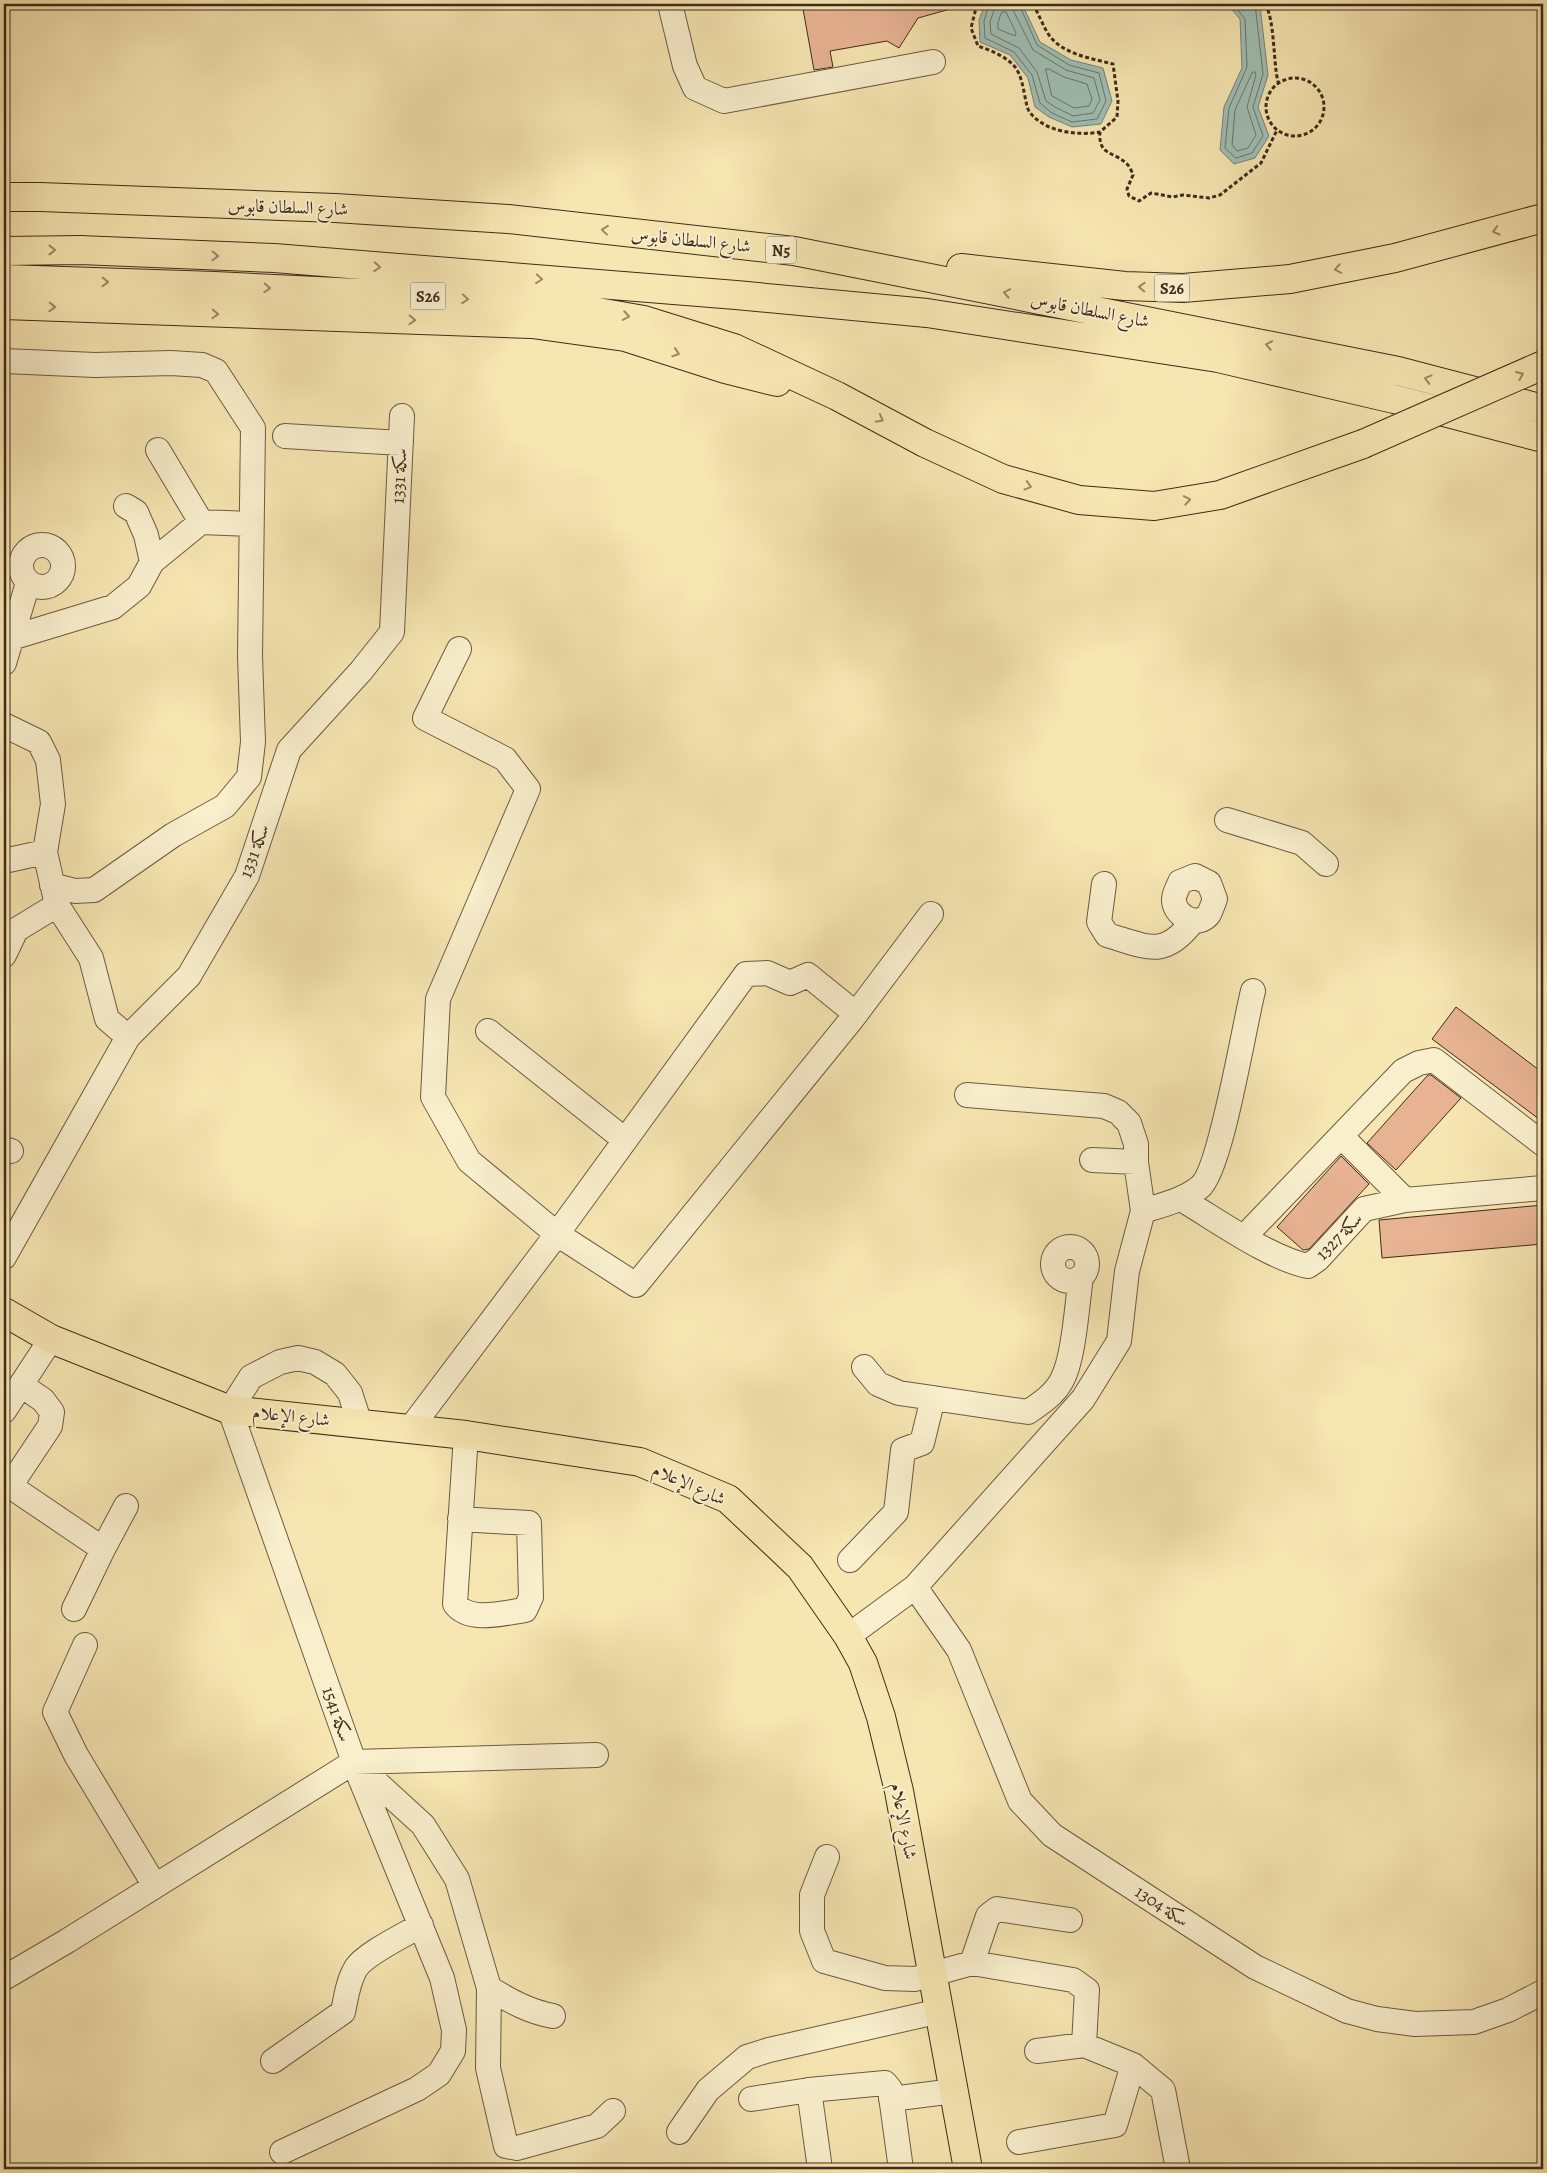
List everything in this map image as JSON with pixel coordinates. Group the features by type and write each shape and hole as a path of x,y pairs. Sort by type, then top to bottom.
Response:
{"main road":[{"name":"شارع السلطان قابوس","path":"4,197 335,208 508,219 794,251 1398,371 1543,409"},
{"name":"S26","path":"794,251 1125,286 1183,288 1290,279 1395,258 1543,218"},
{"name":"شارع السلطان قابوس","path":"4,251 80,250 274,258 736,295 927,313 1218,358 1394,399 1543,438"},
{"name":"S26","path":"4,279 215,286 557,305 644,320 734,348 837,396 925,443 1003,479 1079,500 1154,506 1220,494 1363,444 1543,365"},
{"path":"4,305 240,315 532,324 625,337 725,369 837,396"},
{"name":"شارع الإعلام","path":"4,1312 51,1339 230,1410 466,1435 640,1462 728,1499 800,1566 848,1636 863,1663 880,1717 899,1791 968,2169"}],"street":[{"path":"670,4 685,66 695,88 724,101 933,62"},
{"path":"4,360 95,365 171,362 202,365 216,371 253,428 250,656 253,742 249,777 225,806 173,835 94,890 54,895 16,930 4,955"},
{"name":"سكة 1331","path":"4,1257 128,1037 189,976 247,876 288,750 361,671 392,632 402,416"},
{"path":"285,436 401,443"},
{"path":"158,450 202,522"},
{"path":"126,506 136,512 146,535 152,562"},
{"path":"11,638 113,607 139,586 152,562 202,522 252,524"},
{"path":"4,663 28,582"},
{"path":"459,649 426,718 505,760 528,789 438,999 433,1097 469,1161 557,1234 636,1285 856,1014 931,914"},
{"path":"4,725 39,742 48,760 53,804 45,852 54,895 91,958 107,1019 128,1037"},
{"path":"1227,820 1302,843 1326,864"},
{"path":"4,861 45,852"},
{"path":"1104,884 1099,922 1107,935 1149,948 1165,946 1180,938 1193,921"},
{"path":"410,1429 557,1234 746,974 767,973 790,983 808,975 856,1014"},
{"path":"1143,1211 1181,1199 1201,1186 1212,1168 1225,1119 1253,991"},
{"path":"488,1031 625,1140"},
{"path":"1244,1237 1403,1071 1419,1063 1434,1060 1543,1144"},
{"path":"848,1636 915,1587 1084,1399 1118,1341 1127,1271 1143,1211 1136,1162 1136,1144 1129,1123 1118,1112 1104,1106 968,1095"},
{"path":"1341,1136 1405,1200"},
{"path":"1092,1160 1136,1162"},
{"name":"سكة 1327","path":"1181,1199 1244,1237 1293,1263 1308,1266 1318,1260 1364,1209 1405,1200 1543,1188"},
{"path":"864,1367 878,1384 899,1392 1028,1412 1042,1403 1061,1382 1068,1368 1081,1277"},
{"path":"4,1411 51,1339"},
{"path":"230,1410 252,1377 280,1362 298,1358 315,1362 335,1374 350,1393 360,1424"},
{"path":"21,1384 43,1400 52,1412 50,1426 10,1486 103,1549"},
{"path":"850,1560 896,1512 903,1450 922,1444 933,1398"},
{"name":"سكة 1541","path":"230,1410 354,1762 422,1825 457,1879 489,1988 488,2068 506,2146 517,2148 597,2126 613,2111"},
{"path":"460,1519 529,1522 531,1597 525,1610 472,1616 461,1612 455,1604 460,1519 466,1435"},
{"path":"74,1609 126,1506"},
{"name":"سكة 1304","path":"915,1587 959,1650 1020,1801 1052,1835 1255,1967 1347,2011 1377,2019 1416,2024 1474,2022 1508,2010 1543,1992"},
{"path":"85,1645 55,1712 76,1755 155,1886"},
{"path":"4,1978 354,1762 596,1755"},
{"path":"282,2152 417,2089 440,2074 453,2051 454,2030 442,1978 354,1762"},
{"path":"827,1857 812,1895 812,1931 824,1961 885,1978 914,1979 972,1963 1073,1980 1087,1990 1084,2044"},
{"path":"972,1963 988,1916 997,1909 1070,1920"},
{"path":"273,2061 343,2012 348,1988 356,1967 374,1952 421,1925"},
{"path":"489,1988 511,2002 537,2013 554,2016"},
{"path":"679,2132 708,2090 747,2057 768,2050 940,2011"},
{"path":"1037,2051 1084,2044 1134,2065 1163,2090 1178,2169"},
{"path":"1019,2142 1115,2125 1134,2065"},
{"path":"751,2099 809,2090 885,2083 890,2089 901,2169"},
{"path":"809,2090 820,2169"},
{"path":"891,2099 954,2091"}],"path":[{"path":"977,4 971,28 978,46 1004,58 1017,70 1025,90 1028,110 1040,121 1066,132 1085,134 1100,132 1117,117 1118,101 1113,64 1085,57 1064,49 1048,34 1033,4"},
{"path":"1266,4 1274,40 1274,63 1278,82"},
{"path":"1290,77 1308,79 1321,91 1326,106 1320,123 1308,134 1294,136 1277,130 1268,119 1266,103 1271,90 1278,82 1290,77"},
{"path":"1100,132 1099,141 1106,152 1128,165 1133,175 1127,189 1129,196 1139,201 1151,193 1173,197 1183,195 1209,198 1220,195 1261,163 1277,130"}],"water":[{"path":"985,4 1022,4 1040,42 1071,60 1103,68 1112,101 1101,124 1072,127 1049,117 1035,107 1028,78 1010,55 980,42 979,20"},
{"path":"1227,4 1258,4 1260,6 1268,75 1258,107 1269,136 1255,158 1234,164 1220,150 1224,107 1242,68 1240,19"}],"building":[{"path":"833,4 953,4 954,8 918,18 899,48 887,41 830,51 833,67 814,70 803,9"},
{"path":"1456,1007 1543,1073 1543,1122 1432,1039"},
{"path":"1428,1075 1431,1075 1461,1098 1396,1170 1367,1143"},
{"path":"1341,1156 1369,1184 1309,1249 1303,1250 1277,1227"},
{"path":"1543,1205 1543,1244 1382,1258 1379,1220"}]}
